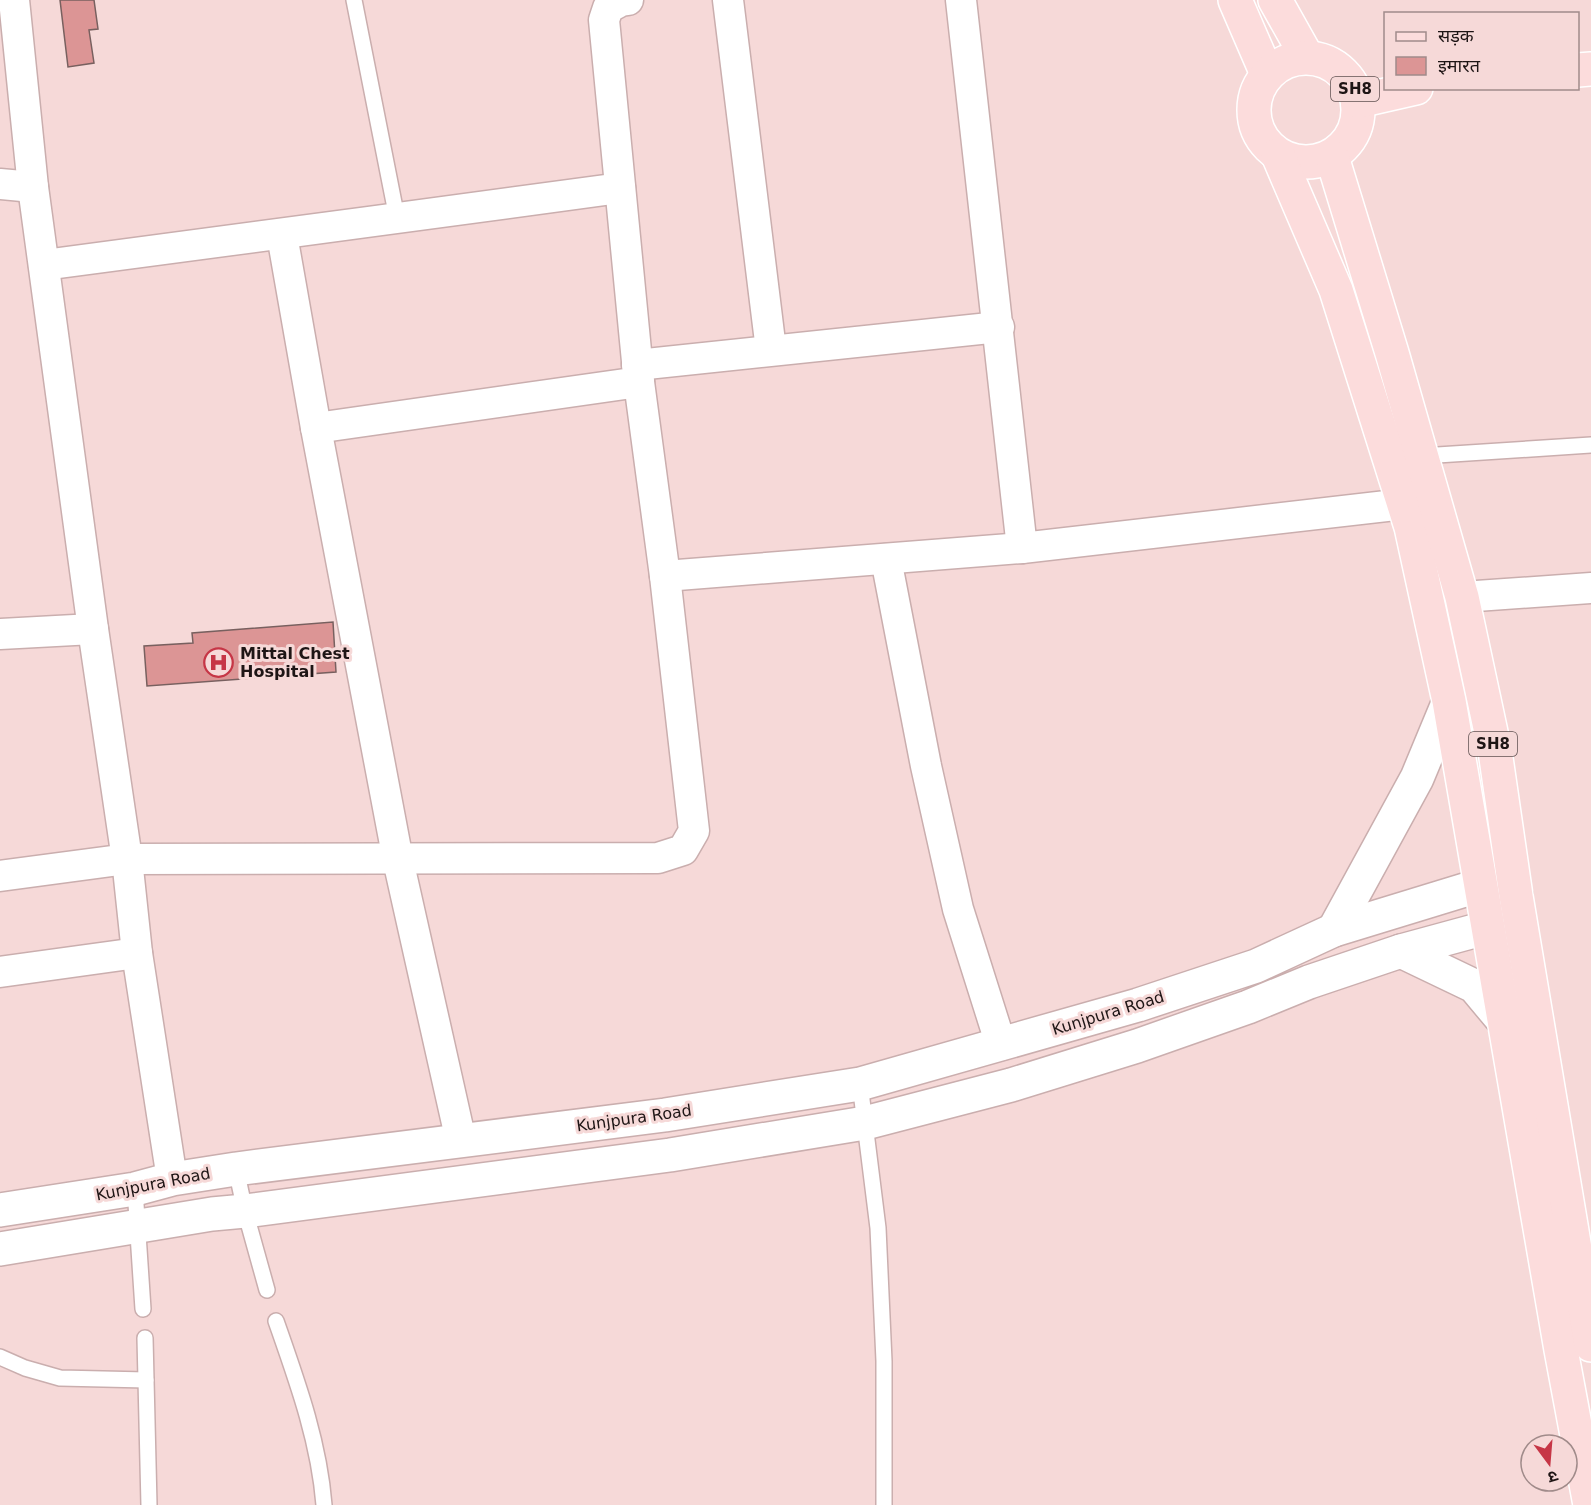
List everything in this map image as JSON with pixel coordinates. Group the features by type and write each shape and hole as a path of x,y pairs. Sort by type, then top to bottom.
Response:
{"main road":[{"path":"1235,0 1268,74 1287,61 1307,57 1275,0"},
{"name":"SH8","path":"1307,57 1327,61 1344,73 1356,89 1359,101 1356,130 1332,157 1462,597 1494,751 1591,1345"},
{"name":"SH8","path":"1268,74 1257,90 1253,110 1257,132 1278,155 1336,290 1411,527 1449,701 1590,1505"},
{"path":"1359,101 1407,90"},
{"path":"1278,155 1310,163 1332,157"}],"street":[{"path":"14,0 33,187 93,629 127,859 137,953 172,1179"},
{"path":"0,876 127,859 658,858 683,850 694,831 665,576 638,374 604,20 608,8 628,0"},
{"path":"728,0 771,350"},
{"path":"961,0 1022,548"},
{"path":"0,184 33,187"},
{"path":"44,265 620,188"},
{"path":"282,235 398,860 461,1141"},
{"path":"316,428 771,350 999,327"},
{"path":"665,576 1022,548 1404,504"},
{"path":"886,559 926,766 958,909 1001,1045"},
{"path":"1462,597 1591,588"},
{"path":"0,634 93,629"},
{"path":"1334,930 1417,778 1449,701"},
{"path":"0,1249 181,1218 670,1155 865,1123 1023,1081 1137,1046 1401,951 1489,927 1516,896 1481,885"},
{"name":"Kunjpura Road","path":"0,1210 135,1189 172,1179 236,1169 665,1115 860,1084 1138,1005 1256,966 1334,930 1481,885"},
{"path":"1401,951 1474,986 1505,1023"},
{"path":"0,972 137,953"}],"lane":[{"path":"354,0 397,218"},
{"path":"1422,456 1591,445"},
{"path":"860,1084 878,1228 884,1361 884,1505"},
{"path":"236,1169 267,1290"},
{"path":"135,1189 143,1309"},
{"path":"276,1321 304,1401 322,1471 324,1505"},
{"path":"145,1338 149,1505"},
{"path":"0,1357 25,1368 60,1378 146,1380"}],"building":[{"path":"60,0 94,0 98,29 89,30 94,63 68,67"},
{"path":"333,622 336,672 147,686 144,646 193,643 192,633"}],"place":[{"name":"Mittal Chest Hospital","path":"219,662"}]}
